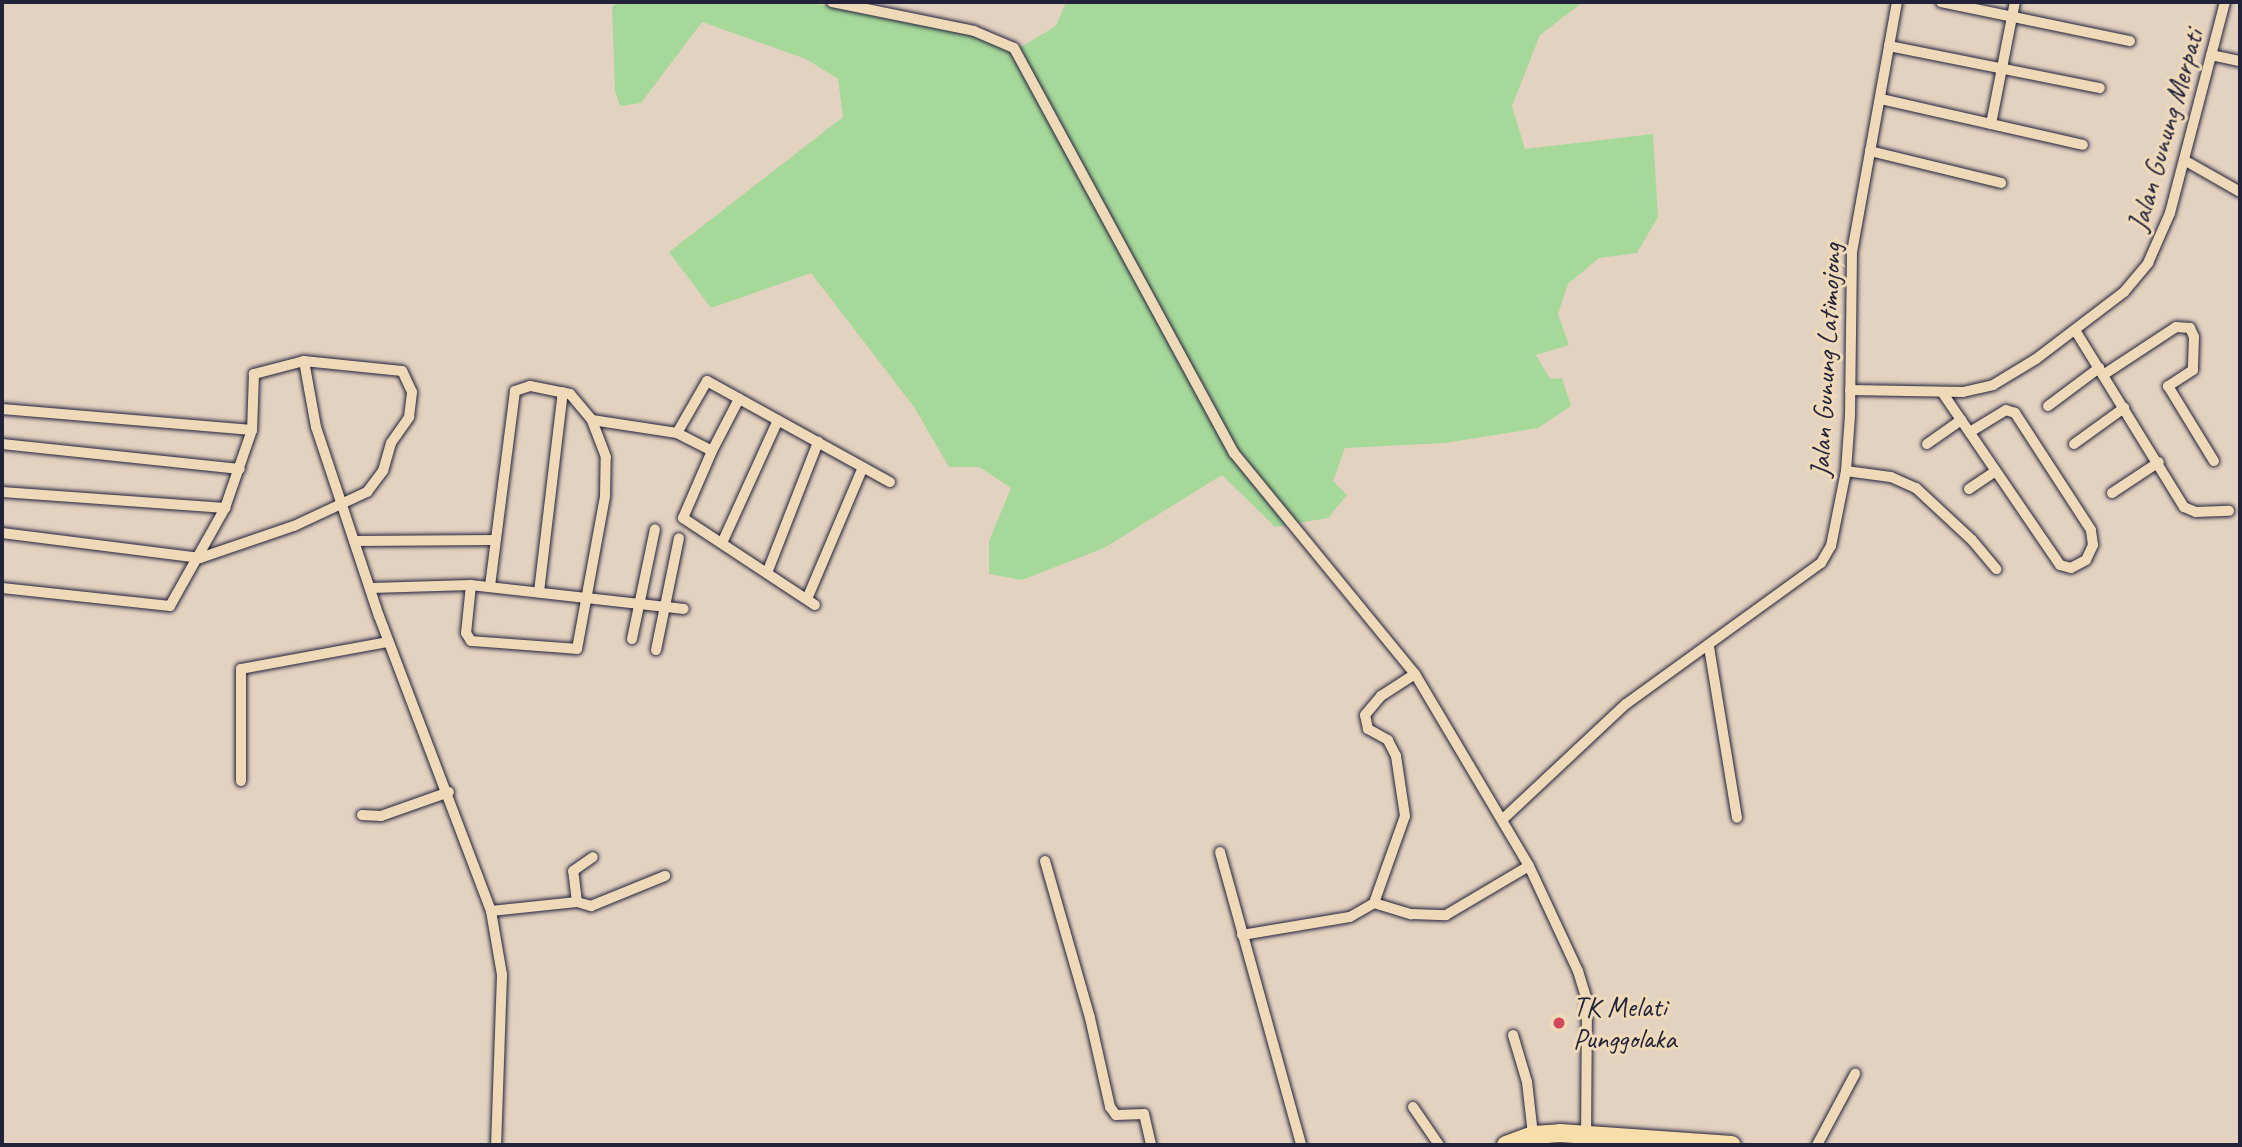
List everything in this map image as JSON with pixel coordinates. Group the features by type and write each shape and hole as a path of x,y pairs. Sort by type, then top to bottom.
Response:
{"highway":[{"path":"1506,1145 1533,1135 1587,1140 1732,1145"}],"street":[{"path":"832,2 974,31 1014,48 1234,453 1415,674 1529,866 1578,971 1587,1001 1587,1140"},
{"name":"Jalan Gunung Latimojong","path":"1503,819 1626,704 1709,647 1821,563 1831,546 1846,471 1850,390 1849,270 1897,2"},
{"path":"1941,2 2130,41"},
{"path":"1991,124 2015,2"},
{"name":"Jalan Gunung Merpati","path":"1850,390 1942,392 1993,385 2075,330 2124,292 2148,263 2170,213 2225,2"},
{"path":"1889,46 2099,88"},
{"path":"2211,55 2240,61"},
{"path":"1881,99 2083,145"},
{"path":"1870,151 2001,183"},
{"path":"2184,160 2240,192"},
{"path":"2048,407 2101,371 2184,325 2194,337 2194,366 2168,386"},
{"path":"2075,330 2188,510 2229,511"},
{"path":"304,360 316,426 388,642 449,792 491,911 502,975 496,1145"},
{"path":"2,533 200,558 342,505 368,492 383,471 391,443 409,417 412,392 402,371 304,360 254,374 252,430 240,469 225,509 200,558 170,606 2,588"},
{"path":"2161,375 2214,461"},
{"path":"677,433 706,380 890,482"},
{"path":"471,585 466,633 471,641 577,649 606,496 606,457 592,420 575,397 563,392 530,386 514,391 490,586"},
{"path":"539,592 563,392"},
{"path":"1942,392 2060,565 2071,568 2086,560 2093,545 2091,530 2015,413 2006,410 1970,432"},
{"path":"739,399 712,451 683,518 811,602 863,467"},
{"path":"2074,444 2124,408"},
{"path":"2,409 252,430"},
{"path":"592,420 677,433 712,451"},
{"path":"722,543 778,420"},
{"path":"1927,444 1961,421"},
{"path":"767,572 818,442"},
{"path":"2,444 240,469"},
{"path":"2112,493 2159,462"},
{"path":"1846,471 1891,477 1916,488 1972,540 1996,569"},
{"path":"1969,489 1996,471"},
{"path":"2,492 225,509"},
{"path":"632,639 655,529"},
{"path":"656,650 678,538"},
{"path":"354,541 495,540"},
{"path":"371,589 490,586 684,609"},
{"path":"242,781 242,669 388,642"},
{"path":"1709,647 1737,818"},
{"path":"1242,935 1350,917 1374,903 1405,816 1396,756 1388,740 1368,729 1365,715 1381,696 1415,674"},
{"path":"362,815 381,816 449,792"},
{"path":"1220,852 1301,1145"},
{"path":"593,857 573,871 577,902 582,907 598,905 665,876"},
{"path":"1045,861 1090,1018 1110,1107 1116,1115 1144,1114 1152,1145"},
{"path":"1374,903 1411,914 1446,915 1529,866"},
{"path":"491,911 577,902"},
{"path":"1513,1035 1527,1082 1533,1135"},
{"path":"1817,1145 1855,1074"},
{"path":"1413,1107 1439,1145"}],"green space":[{"path":"618,2 809,2 973,36 1012,52 1056,26 1066,2 1583,2 1540,35 1512,106 1525,149 1653,134 1658,217 1637,253 1599,258 1568,284 1558,314 1569,345 1536,355 1550,379 1562,378 1571,406 1538,428 1445,443 1345,448 1333,481 1347,495 1328,518 1275,527 1222,475 1104,548 1022,580 989,574 989,541 1011,488 979,467 949,467 914,407 811,273 711,308 669,252 843,117 838,79 806,59 702,22 641,103 620,106 615,91 612,7"}],"place":[{"name":"TK Melati Punggolaka","path":"1559,1023"}]}
